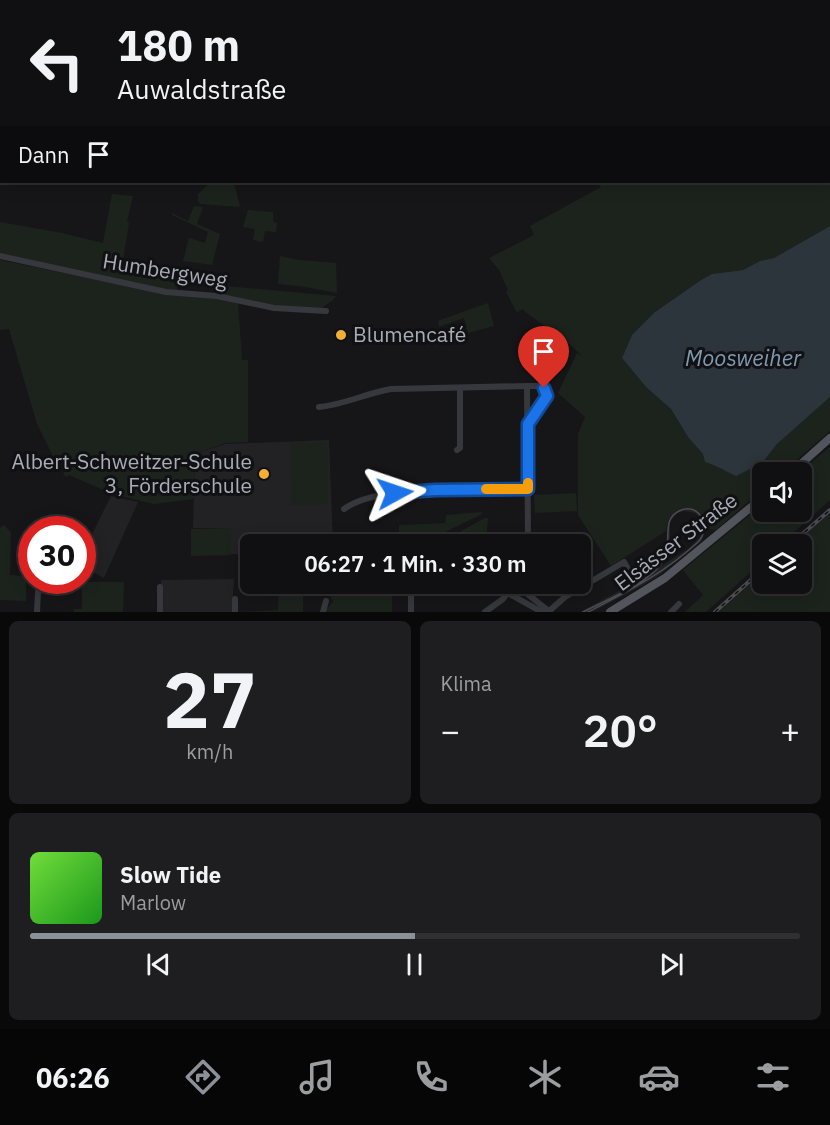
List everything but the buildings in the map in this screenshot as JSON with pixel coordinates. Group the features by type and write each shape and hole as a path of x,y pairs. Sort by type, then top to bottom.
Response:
{"main road":[{"path":"803,462 830,438"},
{"name":"Elsässer Straße","path":"610,612 665,578 752,506"}],"street":[{"name":"Humbergweg","path":"0,256 174,294 218,296 274,308 326,311"},
{"path":"527,386 528,534"},
{"path":"319,407 391,389 542,386 547,396 528,424"},
{"path":"458,450 460,448 460,388"},
{"path":"344,509 364,499 409,491 528,489"},
{"path":"527,594 549,612 565,597 624,562 629,571"},
{"path":"160,586 160,612"},
{"path":"37,612 38,594"},
{"path":"411,594 411,612"},
{"path":"485,612 507,594"},
{"path":"510,594 542,612"},
{"path":"235,599 235,612"},
{"path":"323,612 326,600"},
{"path":"671,612 679,604"}],"shaded area":[{"path":"210,183 234,183 240,207 200,204 198,194"},
{"path":"597,183 830,183 830,226 774,258 760,261 743,270 712,274 701,280 655,312 632,335 622,358 646,387 671,409 688,437 722,470 752,465 752,499 716,530 706,529 704,519 693,509 679,510 668,522 666,531 611,566 578,515 578,434 585,417 558,393 577,353 583,357 570,344 522,309 517,313 506,292 508,290 499,270 489,258 534,235 530,226 601,187"},
{"path":"112,194 133,196 127,221 129,223 122,266 178,280 177,292 0,253 0,222 103,243"},
{"path":"194,206 203,207 197,224 220,234 212,265 183,261 189,238 205,243 208,232 172,213 188,221"},
{"path":"248,210 273,212 273,222 277,223 276,232 265,231 263,242 253,240 255,229 243,227"},
{"path":"280,256 336,263 337,293 278,284"},
{"path":"0,260 171,295 217,297 238,302 242,360 248,360 248,442 225,443 195,454 194,499 154,504 113,494 63,474 69,467 55,460 37,424 9,329 0,330"},
{"path":"225,286 336,296 319,310 283,307 224,295"},
{"path":"488,303 494,326 468,333 464,318 439,327 438,321 440,320"},
{"path":"830,397 830,431 794,462 763,462 777,444"},
{"path":"329,440 333,534 240,534 240,554 231,554 231,528 193,528 195,454 225,444"},
{"path":"327,442 328,504 291,505 290,443"},
{"path":"830,447 830,500 812,516 812,462"},
{"path":"576,493 577,511 535,513 534,495"},
{"path":"111,496 138,502 104,578 96,574 96,526"},
{"path":"684,508 699,512 706,529 701,541 643,585 592,612 580,612 643,578 656,568 666,551 668,522 672,514","holes":["684,511 695,513 701,518 703,528 701,536 689,548 662,566 670,547 670,521 677,513"]},
{"path":"482,512 441,534 399,534 399,525 445,523 446,515"},
{"path":"752,513 752,522 806,522 792,534 752,534 752,571 706,612 685,612 703,595 683,570"},
{"path":"830,513 830,612 719,612 752,582 752,594 812,594 812,534 806,534"},
{"path":"488,518 487,534 461,534 461,531"},
{"path":"4,525 11,533 10,575 18,576 18,594 26,594 26,601 0,600 0,528"},
{"path":"231,528 231,555 191,556 191,529"},
{"path":"234,579 232,612 161,612 161,580"},
{"path":"96,582 124,582 123,612 74,612 74,609 82,609 82,594 96,594"},
{"path":"279,594 303,594 303,612 241,612 278,610"},
{"path":"392,594 392,612 324,612 333,602 330,595"}],"water":[{"name":"Moosweiher","path":"830,226 830,397 777,444 763,462 752,462 752,468 736,476 705,462 703,454 688,437 671,409 646,387 622,358 632,335 655,312 701,280 712,274 743,270 760,261 774,258"}],"tram line":[{"path":"583,612 625,591 655,571 665,557 668,527 673,515 686,509 698,513 702,518 704,531 697,543 658,573 588,612"}],"railway":[{"path":"802,534 830,510"},
{"path":"715,612 752,579"}],"slow traffic":[{"path":"486,489 528,489 528,483"}],"place":[{"name":"Blumencafé","path":"341,335"},
{"name":"Albert-Schweitzer-Schule 3, Förderschule","path":"264,474"}],"route":[{"path":"395,493 528,489 528,424 547,396 544,388"}]}
